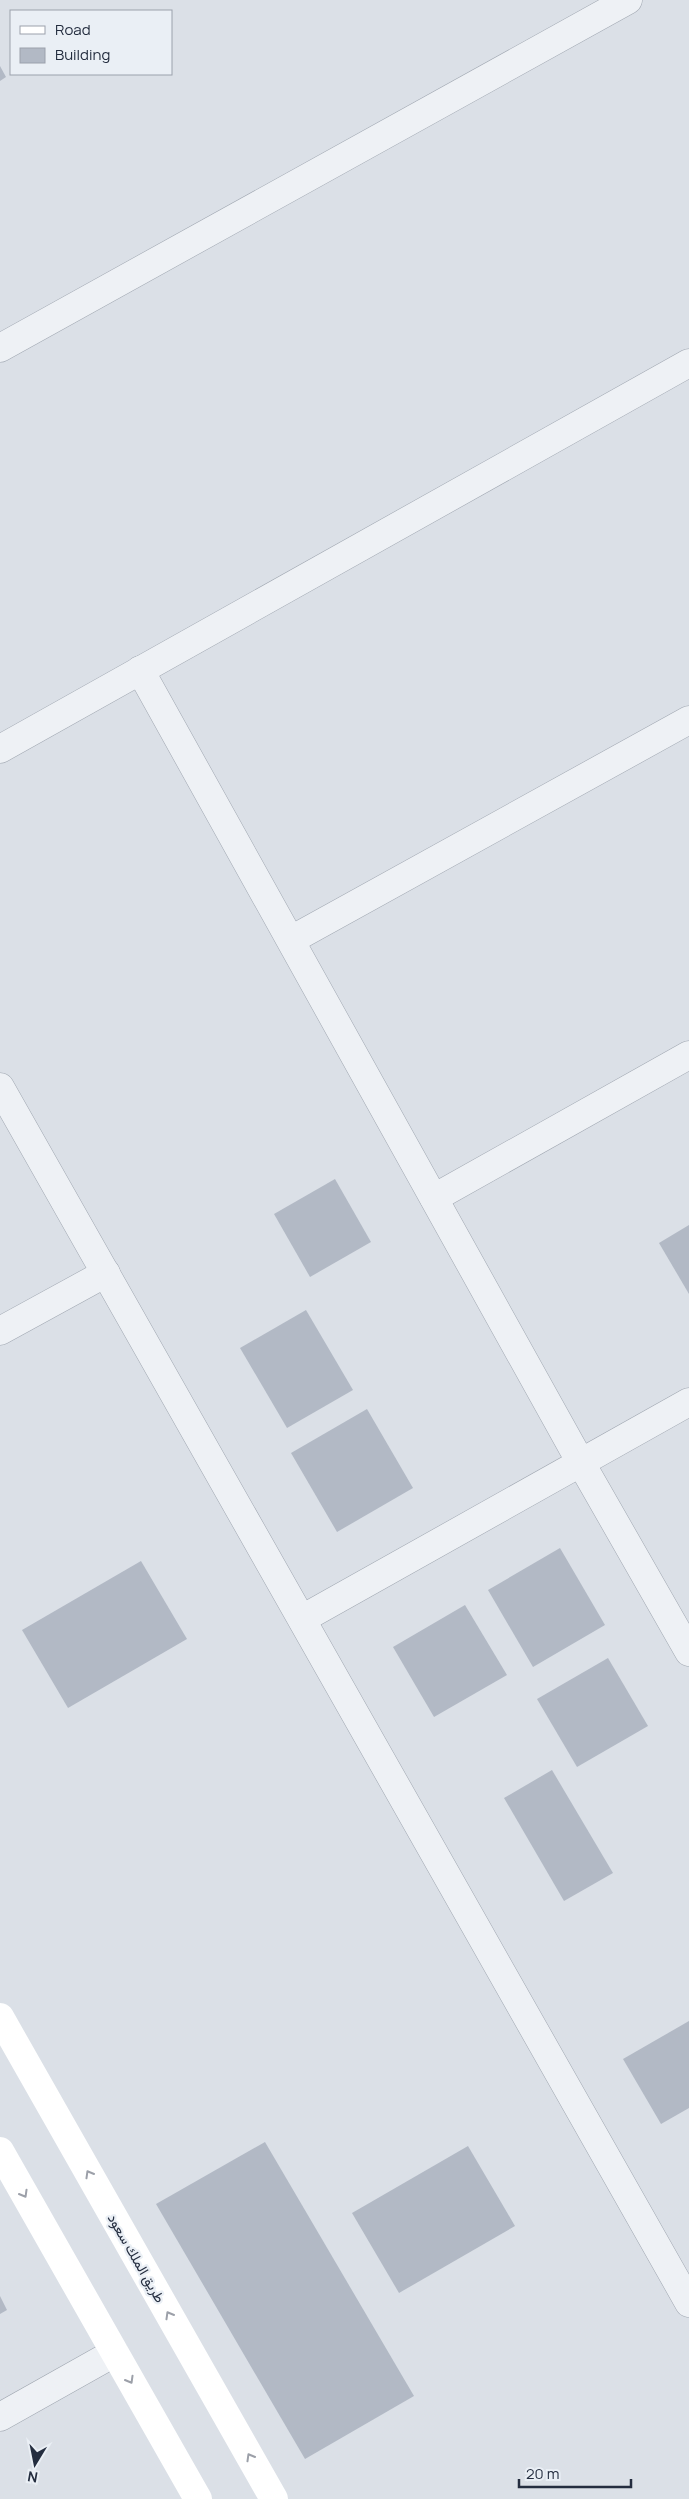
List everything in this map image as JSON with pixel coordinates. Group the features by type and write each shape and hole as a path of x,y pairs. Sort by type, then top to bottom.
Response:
{"street":[{"path":"0,348 628,0"},
{"path":"0,749 689,363"},
{"path":"140,670 581,1463 689,1652"},
{"path":"291,940 689,720"},
{"path":"434,1198 689,1054"},
{"path":"0,1087 689,2303"},
{"path":"0,1331 106,1273"},
{"path":"302,1619 689,1402"},
{"name":"طريق الملك سعود","path":"0,2018 274,2499"},
{"path":"0,2151 198,2499"},
{"path":"0,2417 114,2353"}],"building":[{"path":"0,66 6,77 0,81"},
{"path":"335,1179 371,1242 310,1277 274,1214"},
{"path":"689,1225 689,1294 659,1243"},
{"path":"306,1310 353,1390 287,1428 240,1348"},
{"path":"367,1409 413,1488 337,1532 291,1453"},
{"path":"560,1548 605,1625 533,1667 488,1590"},
{"path":"141,1561 187,1639 68,1708 22,1630"},
{"path":"465,1605 507,1675 434,1717 393,1647"},
{"path":"608,1658 648,1726 577,1767 537,1699"},
{"path":"552,1770 613,1873 564,1901 504,1798"},
{"path":"689,2021 689,2108 661,2124 623,2059"},
{"path":"265,2142 414,2396 305,2459 156,2204"},
{"path":"468,2146 515,2226 399,2293 352,2213"},
{"path":"0,2296 7,2310 0,2314"}]}
